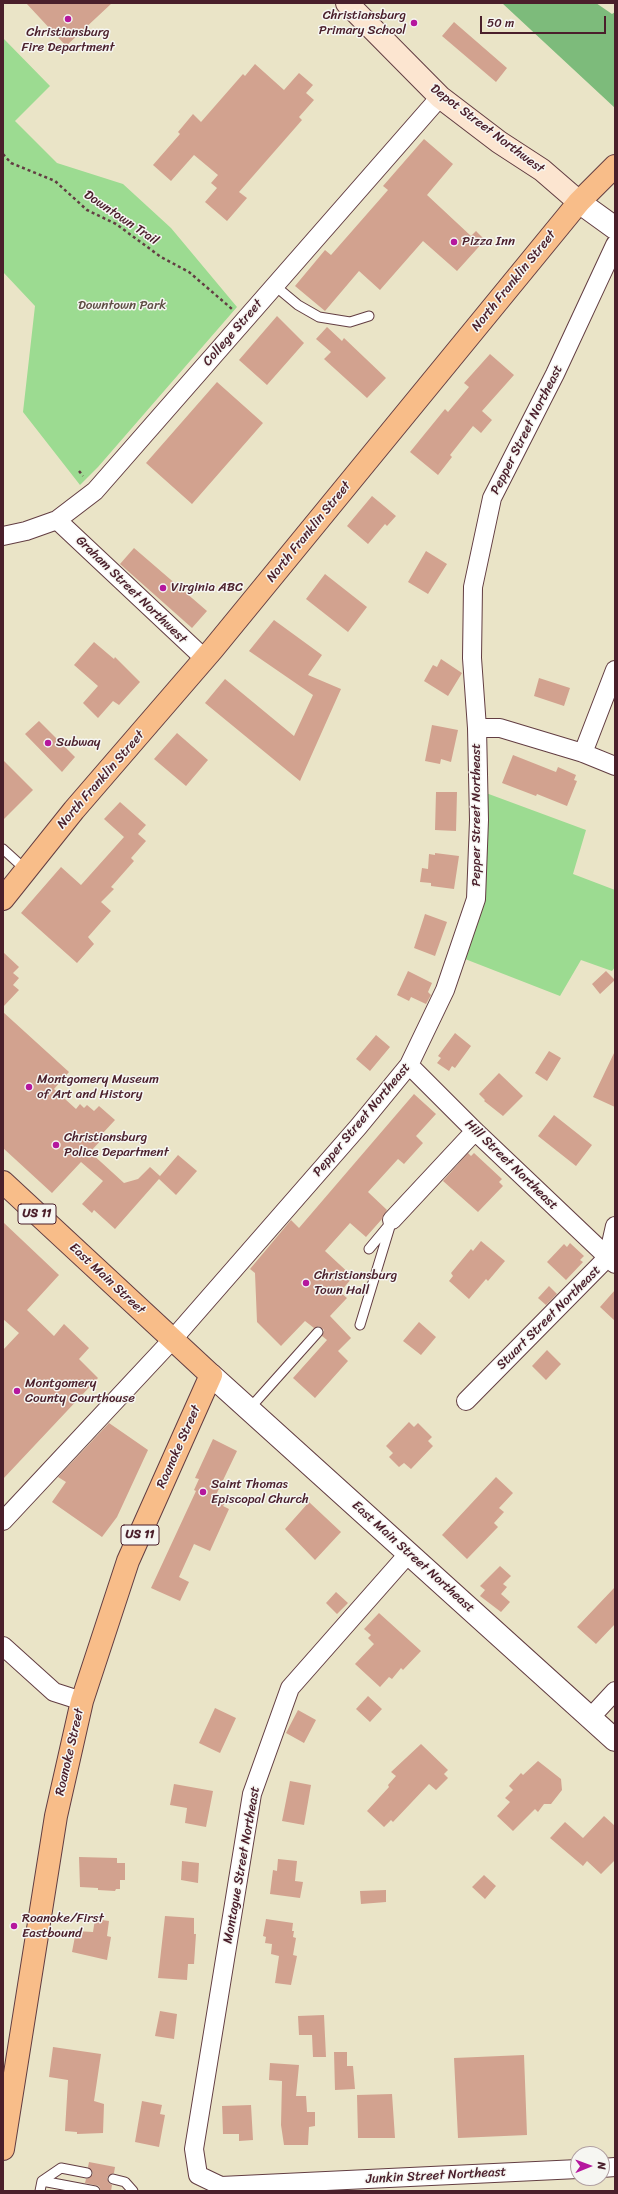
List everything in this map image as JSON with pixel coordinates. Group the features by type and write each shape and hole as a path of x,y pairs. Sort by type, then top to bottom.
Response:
{"main road":[{"name":"Depot Street Northwest","path":"347,3 440,96 499,142 542,170 579,202"},
{"name":"North Franklin Street","path":"3,899 74,810 205,660 579,202 615,166"},
{"name":"East Main Street","path":"3,1182 212,1375"},
{"name":"Roanoke Street","path":"3,2149 56,1816 82,1701 128,1561 212,1375"}],"street":[{"name":"College Street","path":"3,536 26,531 57,520 95,492 440,96"},
{"path":"579,202 615,228"},
{"name":"Pepper Street Northeast","path":"3,1521 173,1339 359,1126 409,1065 445,990 476,899 480,820 477,728 472,658 473,587 492,498 555,374 615,245"},
{"name":"Graham Street Northwest","path":"57,520 205,660"},
{"path":"583,753 615,670"},
{"path":"477,728 500,728 583,753 615,766"},
{"name":"Hill Street Northeast","path":"409,1065 475,1131 612,1260"},
{"path":"392,1220 475,1131"},
{"name":"Stuart Street Northeast","path":"466,1401 612,1260 615,1226"},
{"name":"East Main Street Northeast","path":"212,1375 615,1740"},
{"name":"Montague Street Northeast","path":"221,2186 198,2175 194,2148 252,1794 290,1688 409,1554"},
{"path":"3,1646 54,1692 82,1701"},
{"path":"590,1718 615,1691"},
{"name":"Junkin Street Northeast","path":"221,2186 570,2169"}],"lane":[{"path":"274,286 298,304 319,317 350,322 369,316"},
{"path":"3,849 26,870"},
{"path":"370,1249 392,1220"},
{"path":"360,1325 392,1220"},
{"path":"250,1408 318,1332"},
{"path":"40,2191 42,2181 61,2168 87,2173"},
{"path":"113,2179 125,2182 133,2191"},
{"path":"42,2181 93,2191"}],"path":[{"name":"Downtown Trail","path":"3,154 11,163 55,181 87,210 116,224 161,257 189,272 244,320"},
{"path":"79,471 83,476"}],"green space":[{"path":"502,3 596,3 612,14 615,12 615,108"},
{"name":"Downtown Park","path":"3,38 50,86 15,121 57,163 123,184 171,228 237,307 98,467 80,485 23,412 35,306 3,272"},
{"path":"486,793 586,830 573,874 615,890 615,967 612,971 581,960 560,996 465,959 485,895 487,830"}],"building":[{"name":"Christiansburg Fire Department","path":"26,3 112,3 66,46"},
{"path":"454,22 507,68 496,82 442,36"},
{"path":"255,64 284,90 299,73 313,85 306,93 314,100 299,117 302,120 239,192 247,198 227,221 205,202 217,188 211,183 218,175 194,155 171,181 153,165 180,134 178,132 193,114 201,122 243,74 245,76"},
{"path":"424,139 453,164 427,195 471,236 476,231 485,240 457,271 423,241 380,290 359,271 325,311 295,286 325,250 331,255 388,190 383,186"},
{"path":"277,316 304,343 267,385 239,360"},
{"path":"327,327 342,341 344,338 386,378 367,398 324,359 331,352 316,339"},
{"path":"490,354 514,375 482,411 492,420 481,433 473,426 450,455 452,457 438,475 410,452 445,409 448,412 469,387 464,383"},
{"path":"217,382 263,423 192,504 146,463"},
{"path":"372,496 396,516 387,526 385,524 368,544 347,526"},
{"name":"Virginia ABC","path":"134,548 207,611 192,628 120,564"},
{"path":"426,551 447,564 428,594 408,582"},
{"path":"325,574 367,607 348,632 306,599"},
{"path":"274,620 322,655 308,675 341,689 300,781 205,703 225,679 294,736 313,695 249,651"},
{"path":"94,642 114,659 115,657 140,682 119,705 113,701 98,718 83,703 98,686 74,665"},
{"path":"441,659 462,673 448,696 424,681 433,665 437,667"},
{"path":"539,678 570,688 564,706 534,696"},
{"name":"Subway","path":"39,721 75,757 62,772 25,734"},
{"path":"432,725 458,730 451,762 441,759 440,764 425,761"},
{"path":"177,733 208,760 186,786 154,759"},
{"path":"513,755 556,772 558,767 576,775 574,780 577,781 567,806 537,794 536,796 502,783"},
{"path":"3,760 33,790 3,820"},
{"path":"436,792 457,792 456,831 435,830"},
{"path":"120,802 146,825 138,834 146,841 131,858 134,861 111,887 114,889 101,902 111,911 88,937 94,944 77,963 21,913 61,867 81,885 124,837 104,819"},
{"path":"435,853 459,856 454,889 431,886 431,883 420,882 422,868 428,869 429,854 435,855"},
{"path":"425,914 447,922 435,956 414,948"},
{"path":"3,952 19,967 13,973 19,978 13,985 19,990 3,1007"},
{"path":"408,971 432,983 428,992 431,995 426,1004 411,997 409,1001 397,995"},
{"path":"606,971 615,980 600,994 592,984"},
{"path":"3,1012 69,1072 54,1089 76,1109 80,1104 84,1108 87,1105 94,1111 99,1106 115,1120 102,1134 104,1137 90,1152 124,1183 138,1179 150,1167 160,1176 178,1155 197,1171 176,1195 159,1179 115,1229 94,1210 92,1213 82,1204 103,1181 81,1162 52,1193 3,1148"},
{"path":"455,1033 471,1046 455,1068 452,1066 449,1071 437,1063 441,1058 438,1056"},
{"path":"376,1035 390,1047 370,1071 356,1059"},
{"path":"549,1051 561,1058 547,1081 535,1073"},
{"path":"615,1051 615,1107 593,1097"},
{"path":"499,1073 523,1096 503,1116 484,1101 485,1100 479,1094"},
{"path":"414,1094 436,1114 416,1136 423,1143 404,1164 398,1159 368,1192 387,1210 382,1219 366,1237 350,1223 325,1251 353,1277 340,1292 347,1298 330,1316 351,1338 338,1351 348,1361 315,1398 293,1378 327,1340 322,1336 324,1330 319,1326 314,1328 305,1321 281,1346 257,1322 255,1273 250,1269 291,1220 299,1228"},
{"path":"554,1115 592,1145 576,1166 538,1136"},
{"path":"468,1153 471,1156 474,1153 502,1179 499,1182 503,1186 478,1212 443,1181"},
{"path":"3,1222 59,1275 27,1310 54,1336 64,1324 89,1348 79,1359 98,1378 3,1479 3,1350 19,1333 3,1319"},
{"path":"481,1241 505,1261 488,1281 486,1279 469,1299 449,1281 453,1276 451,1273 471,1249 473,1251"},
{"path":"570,1243 584,1256 580,1260 583,1262 566,1280 547,1262 564,1244 567,1247"},
{"path":"549,1286 557,1294 546,1305 538,1298"},
{"path":"615,1290 615,1321 600,1307"},
{"path":"419,1322 436,1337 421,1355 403,1341"},
{"path":"547,1350 561,1364 546,1380 532,1366"},
{"path":"409,1422 414,1427 418,1423 432,1437 428,1441 433,1446 411,1469 404,1463 399,1467 389,1457 393,1453 386,1446"},
{"path":"109,1423 148,1450 117,1517 102,1537 52,1502 66,1482 58,1477"},
{"name":"Saint Thomas Episcopal Church","path":"213,1439 237,1451 215,1497 221,1499 225,1503 223,1506 229,1509 210,1551 194,1544 179,1577 189,1582 180,1601 151,1588 196,1491 194,1490 199,1479 195,1478"},
{"path":"496,1477 513,1493 499,1508 504,1512 494,1523 498,1527 467,1559 442,1535"},
{"path":"309,1502 341,1532 315,1560 285,1529"},
{"path":"500,1566 511,1576 503,1584 507,1587 501,1594 510,1602 501,1612 480,1596 485,1590 480,1586"},
{"path":"615,1587 615,1624 596,1644 577,1627"},
{"path":"336,1592 348,1603 337,1614 326,1603"},
{"path":"379,1613 421,1651 403,1670 401,1668 392,1679 389,1677 380,1687 355,1664 374,1644 368,1638 371,1635 364,1629"},
{"path":"368,1696 382,1709 370,1722 356,1709"},
{"path":"215,1708 236,1718 220,1753 199,1743"},
{"path":"298,1710 316,1720 304,1743 286,1733"},
{"path":"421,1744 448,1770 444,1774 448,1778 436,1790 429,1784 393,1822 391,1820 384,1827 367,1811 389,1787 388,1785 396,1776 391,1772"},
{"path":"538,1761 561,1779 562,1790 551,1804 544,1804 538,1812 535,1809 513,1831 497,1816 510,1802 505,1798 513,1790 509,1786 521,1773 523,1775"},
{"path":"290,1781 311,1785 304,1825 282,1821"},
{"path":"174,1784 213,1791 206,1827 185,1823 187,1808 170,1805"},
{"path":"604,1816 615,1826 615,1860 601,1874 587,1861 583,1866 550,1838 565,1822 583,1838"},
{"path":"79,1857 117,1858 117,1863 125,1863 125,1880 120,1880 120,1889 116,1889 115,1891 80,1887"},
{"path":"278,1859 297,1861 295,1881 303,1882 300,1898 270,1894 273,1870 277,1871"},
{"path":"182,1861 199,1863 198,1883 181,1880"},
{"path":"484,1875 496,1886 485,1899 472,1887"},
{"path":"386,1890 386,1902 361,1904 360,1891"},
{"path":"165,1916 194,1918 194,1934 196,1934 194,1964 188,1964 187,1980 158,1978"},
{"path":"95,1919 109,1921 107,1936 111,1937 107,1960 72,1952 76,1931 93,1932"},
{"path":"266,1919 293,1923 293,1937 296,1938 293,1955 297,1956 291,1985 275,1983 279,1956 271,1954 272,1944 265,1943 266,1937 263,1936"},
{"path":"160,2011 177,2014 174,2039 155,2036"},
{"path":"324,2015 326,2057 313,2057 312,2035 299,2035 298,2016"},
{"path":"53,2047 101,2054 94,2101 104,2104 103,2133 77,2134 77,2132 65,2131 68,2080 49,2077"},
{"path":"334,2052 347,2052 347,2066 353,2066 355,2089 335,2090"},
{"path":"524,2055 527,2135 458,2138 454,2058"},
{"path":"270,2063 299,2065 296,2096 306,2096 307,2112 315,2112 315,2126 309,2127 308,2145 284,2145 281,2125 282,2081 269,2080"},
{"path":"392,2094 395,2138 358,2138 357,2095"},
{"path":"142,2101 162,2105 160,2114 165,2115 159,2147 135,2142"},
{"path":"251,2105 253,2140 239,2141 239,2134 223,2134 222,2106"},
{"path":"89,2162 115,2167 114,2173 109,2175 107,2178 109,2183 112,2185 111,2191 101,2191 99,2186 85,2183 86,2179 93,2174 88,2167"}],"place":[{"name":"Christiansburg Fire Department","path":"68,19"},
{"name":"Christiansburg Primary School","path":"414,23"},
{"name":"Pizza Inn","path":"454,242"},
{"name":"Virginia ABC","path":"163,588"},
{"name":"Subway","path":"48,743"},
{"name":"Montgomery Museum of Art and History","path":"29,1087"},
{"name":"Christiansburg Police Department","path":"56,1145"},
{"name":"Christiansburg Town Hall","path":"306,1283"},
{"name":"Montgomery County Courthouse","path":"17,1391"},
{"name":"Saint Thomas Episcopal Church","path":"203,1492"},
{"name":"Roanoke/First Eastbound","path":"14,1926"}]}
